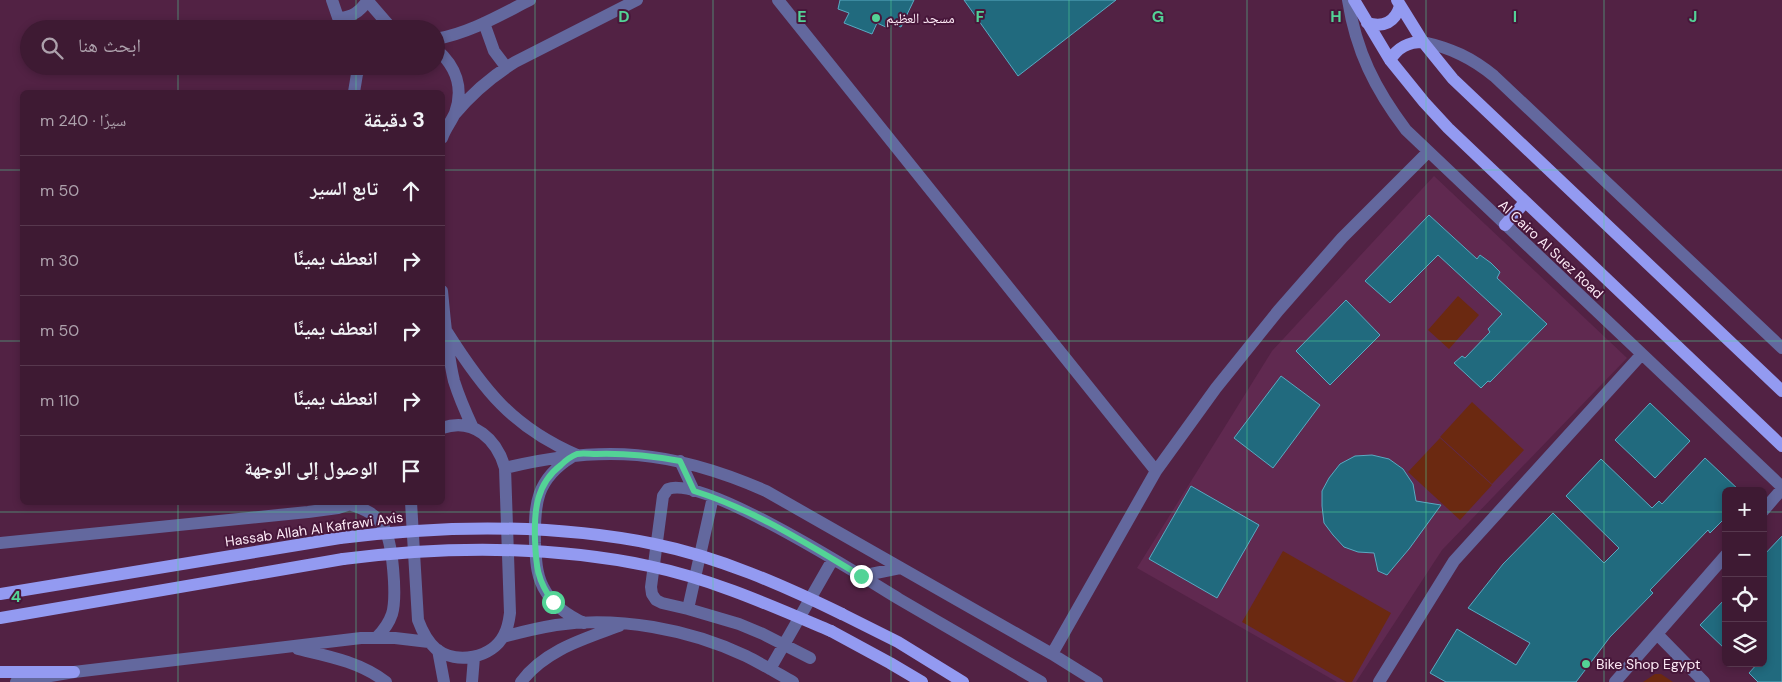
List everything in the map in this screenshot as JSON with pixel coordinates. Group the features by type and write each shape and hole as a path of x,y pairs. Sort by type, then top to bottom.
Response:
{"main road":[{"name":"Al Cairo Al Suez Road","path":"1354,0 1390,60 1448,128 1782,446"},
{"path":"1367,23 1376,26 1392,21 1398,14 1399,3"},
{"path":"1399,3 1438,63 1474,101 1782,391"},
{"path":"1390,60 1393,54 1404,46 1423,42"},
{"path":"1505,225 1525,202"},
{"name":"Hassab Allah Al Kafrawi Axis","path":"0,594 393,531 463,528 552,530 655,544 706,558 772,583 842,614 898,642 963,682"},
{"path":"0,618 343,559 395,553 464,549 551,552 650,566 701,580 748,596 831,631 922,682"},
{"path":"0,672 74,672"}],"street":[{"path":"332,0 340,20"},
{"path":"344,20 346,17 359,12 367,0 384,20"},
{"path":"445,37 458,34 484,23 530,0"},
{"path":"454,115 482,85 506,68 637,0"},
{"path":"778,0 1156,471"},
{"name":"Al Cairo Al Suez Road","path":"1348,0 1359,48 1371,78 1387,105 1406,130 1782,488"},
{"path":"484,23 494,51 506,68"},
{"path":"1423,42 1454,50 1468,57 1494,76 1782,348"},
{"path":"445,56 454,70 459,100 454,115 445,130"},
{"path":"352,75 354,90"},
{"path":"354,90 357,75"},
{"path":"1052,654 1156,471 1216,388 1278,311 1342,238 1428,152"},
{"path":"445,322 455,382 473,428"},
{"path":"446,332 476,377 511,415 553,445 577,454"},
{"path":"1379,682 1454,561 1641,355"},
{"path":"411,505 418,620 422,632 433,646 449,656 461,658 474,657 485,653 503,637 510,613 504,468 501,455 485,434 473,428 460,425 445,428"},
{"path":"504,468 577,454 616,453 680,461 730,475 766,491 1052,654 1097,682"},
{"path":"577,454 553,470 545,482 538,494 534,522 536,567 545,591 562,610 584,623"},
{"path":"680,461 694,491"},
{"path":"810,658 739,624 656,600 652,594 651,587 663,496 668,488 694,491 713,497 776,526 1041,682"},
{"path":"1767,506 1782,488"},
{"path":"688,609 713,497"},
{"path":"308,512 318,505"},
{"path":"0,543 308,512 350,505"},
{"path":"356,505 364,508 379,520 388,536 391,549 394,602 387,626 377,637"},
{"path":"770,669 833,559"},
{"path":"1616,682 1624,670 1658,635 1722,560"},
{"path":"861,576 900,568"},
{"path":"503,637 557,625 584,623 625,624 666,630 706,640 744,655 793,682"},
{"path":"521,682 539,664 557,651 625,624"},
{"path":"1658,635 1704,682"},
{"path":"16,682 74,672 377,637 433,646"},
{"path":"433,646 444,682"},
{"path":"290,647 349,662 362,667 386,682"},
{"path":"472,682 474,657"}],"shaded area":[{"path":"1434,176 1627,358 1442,550 1356,682 1337,682 1137,568 1272,351"},
{"path":"1458,296 1479,315 1449,349 1428,330"},
{"path":"1472,402 1524,450 1492,484 1440,437"},
{"path":"1440,438 1492,485 1460,520 1408,472"},
{"path":"1283,551 1391,613 1352,682 1346,682 1242,622"},
{"path":"1655,674 1661,674 1673,682 1643,682"}],"building":[{"name":"مسجد العظيم","path":"840,0 914,0 901,27 890,23 888,28 877,23 872,34 844,23 849,13 838,9"},
{"path":"964,0 1116,0 1018,76"},
{"path":"1429,215 1477,259 1480,255 1491,263 1500,272 1497,278 1547,324 1490,382 1488,381 1481,388 1454,363 1462,356 1465,358 1490,332 1488,329 1502,314 1438,255 1390,303 1365,281"},
{"path":"1346,300 1380,335 1330,385 1296,351"},
{"path":"1281,376 1320,405 1273,468 1234,438"},
{"path":"1650,403 1690,441 1655,478 1615,440"},
{"path":"1372,455 1389,459 1403,469 1413,484 1416,501 1441,505 1409,549 1387,575 1378,571 1374,553 1358,552 1344,547 1324,523 1322,491 1329,478 1340,464 1355,456"},
{"path":"1705,458 1736,487 1722,487 1722,521 1710,533 1708,530 1650,590 1653,593 1610,637 1576,682 1446,682 1430,673 1457,629 1516,665 1530,643 1468,608 1503,564 1553,513 1604,563 1619,548 1566,496 1601,459 1652,508 1659,501 1662,504"},
{"path":"1191,486 1259,525 1217,598 1149,559"},
{"path":"1782,536 1782,682 1758,682 1749,673 1754,667 1767,667 1767,552"},
{"path":"1722,602 1722,646 1700,625"}],"place":[{"name":"مسجد العظيم","path":"876,18"},
{"name":"Bike Shop Egypt","path":"1586,664"}],"route":[{"path":"553,602 545,591 536,567 535,508 538,494 553,470 577,454 616,453 680,461 694,491 734,505 776,526 861,576"}]}
